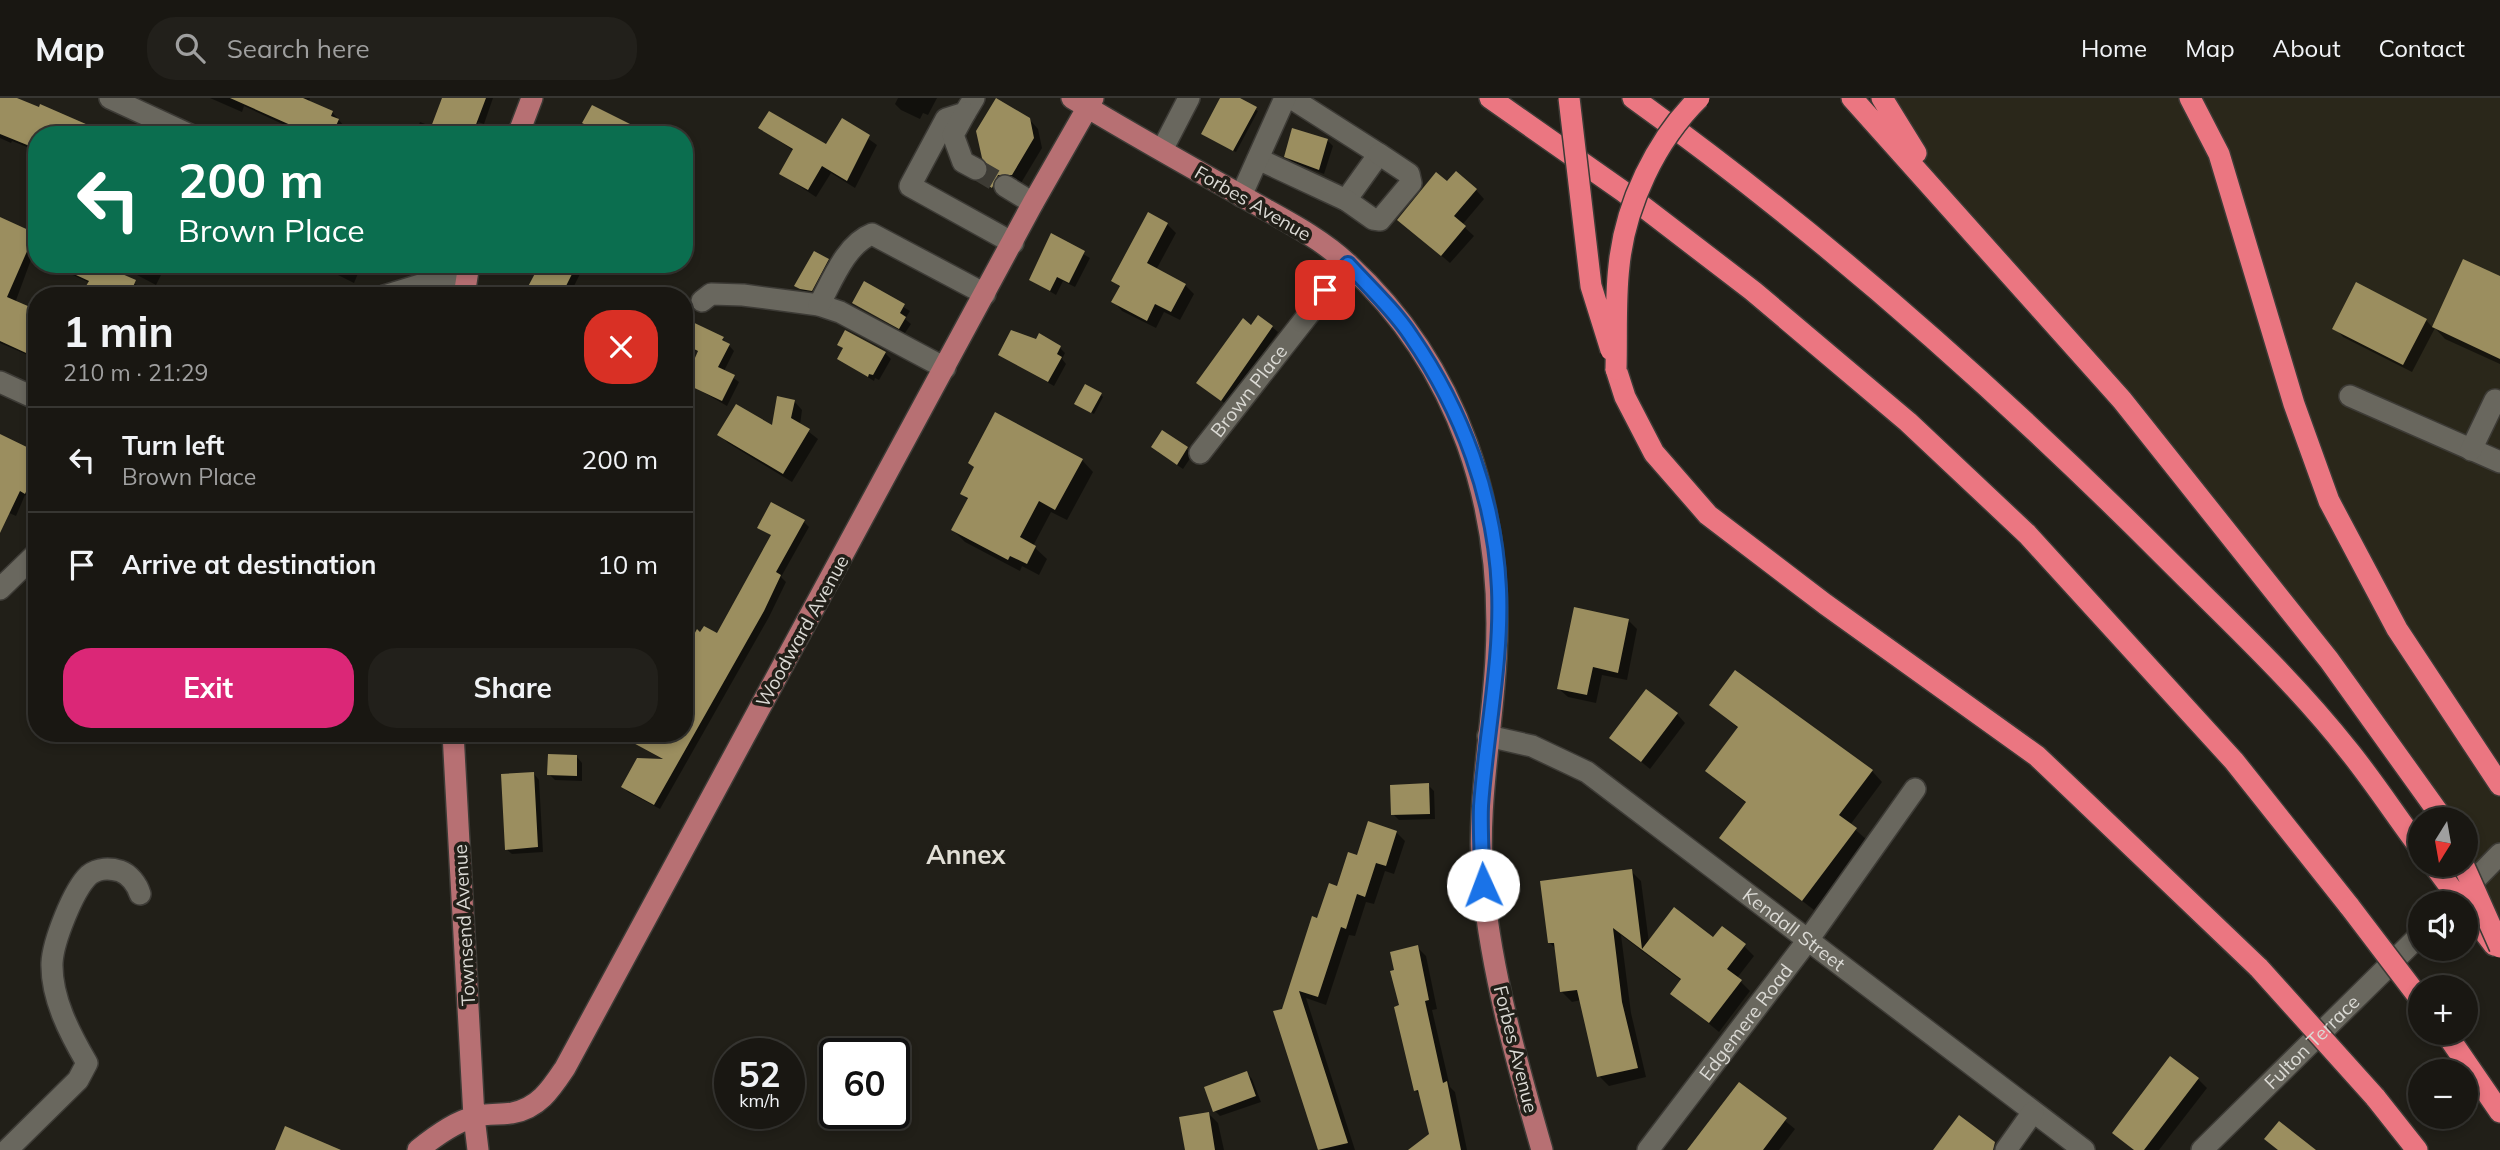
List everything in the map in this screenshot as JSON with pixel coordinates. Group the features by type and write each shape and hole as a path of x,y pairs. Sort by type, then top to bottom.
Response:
{"highway":[{"path":"1490,98 1624,192 1753,291 1908,422 2017,525 2234,761 2408,983"},
{"path":"1569,98 1591,286 1625,397 1654,453 1708,515 1825,604 2037,756 2259,968 2375,1097 2417,1150"},
{"path":"1633,98 1817,237 2014,410 2129,521 2296,691 2348,750 2408,832"},
{"path":"1616,369 1619,265 1627,225 1644,177 1682,115 1699,98"},
{"path":"1852,98 1947,201 2122,400 2329,660 2435,807"},
{"path":"1882,98 1947,201"},
{"path":"2190,98 2218,154 2294,404 2329,501 2397,629 2500,785"},
{"path":"2469,877 2500,950"},
{"path":"2478,923 2500,950"},
{"path":"2454,1045 2500,1112"}],"main road":[{"path":"521,126 532,98"},
{"name":"Forbes Avenue","path":"1084,101 1162,150 1311,235 1348,264 1410,334 1446,394 1471,449 1490,519 1499,589 1496,661 1481,809 1483,885 1505,1019 1542,1150"},
{"name":"Woodward Avenue","path":"474,1117 514,1113 538,1103 549,1093 565,1068 1013,243 1084,101"},
{"name":"Townsend Avenue","path":"453,742 478,1150"},
{"path":"418,1150 435,1136 474,1117"}],"street":[{"path":"110,98 171,126"},
{"path":"1162,150 1189,98"},
{"path":"1241,196 1285,98"},
{"path":"1258,159 1346,200 1373,219 1380,220 1411,183 1409,174 1291,98"},
{"path":"970,105 953,135 963,162 978,164"},
{"path":"970,105 946,119 910,186 1013,243"},
{"path":"1346,200 1379,154"},
{"path":"1008,181 1036,197"},
{"path":"819,305 853,248 860,239 872,234 985,294"},
{"name":"Brown Place","path":"1200,453 1348,264"},
{"path":"409,287 447,273"},
{"path":"702,301 711,294 743,295 819,305 840,312 945,368"},
{"path":"0,382 28,395"},
{"path":"2350,396 2500,462"},
{"path":"2471,450 2495,400"},
{"path":"0,589 28,562"},
{"name":"Kendall Street","path":"1488,736 1532,746 1587,772 2084,1150"},
{"name":"Edgemere Road","path":"1648,1150 1808,940 1915,789"},
{"path":"2463,891 2500,854"},
{"path":"8,1150 78,1080 87,1063 55,996 52,962 59,933 73,901 89,875 104,868 123,871 138,886 140,894"},
{"name":"Fulton Terrace","path":"2202,1150 2408,946"},
{"path":"2006,1150 2034,1112"}],"shaded area":[{"path":"1880,98 2500,98 2500,925 2474,877 2478,877 2478,807 2435,807 2329,660 1947,201"}],"building":[{"path":"0,98 17,98 39,107 40,104 90,126 28,126 28,145 0,134"},
{"path":"230,98 303,98 333,111 331,116 339,119 336,126 293,126"},
{"path":"442,98 486,98 475,126 431,126"},
{"path":"996,98 1030,118 1034,138 1012,175 998,175 992,188 981,181 987,176 989,168 982,158 976,131"},
{"path":"1220,98 1240,98 1257,107 1233,151 1201,134"},
{"path":"592,105 634,126 588,126 582,123"},
{"path":"769,111 826,144 842,118 870,135 847,181 822,166 808,190 779,174 793,149 758,128"},
{"path":"1292,128 1328,139 1319,170 1284,157"},
{"path":"1456,171 1477,189 1454,216 1466,226 1441,256 1397,220 1436,172 1447,181"},
{"path":"1148,212 1168,223 1147,263 1186,284 1171,312 1155,304 1147,321 1111,302 1120,286 1111,281"},
{"path":"0,217 28,230 28,249 7,297 28,306 28,354 0,341"},
{"path":"1051,233 1085,251 1069,283 1057,277 1050,291 1029,280"},
{"path":"814,251 829,259 812,291 800,289 794,286"},
{"path":"2463,259 2500,276 2500,359 2432,327"},
{"path":"72,273 120,273 136,280 133,287 88,287 86,286 89,281"},
{"path":"535,273 572,273 566,287 528,287"},
{"path":"864,281 905,304 900,313 906,317 899,329 852,303"},
{"path":"2356,282 2427,319 2403,365 2332,329"},
{"path":"1258,315 1273,326 1221,401 1196,383 1243,318 1251,325"},
{"path":"693,322 724,337 722,340 730,344 718,367 735,375 722,401 693,387 693,362 698,351 693,348"},
{"path":"845,330 886,352 873,375 869,374 868,377 837,359 843,348 837,345"},
{"path":"1011,330 1036,339 1039,333 1061,346 1057,354 1062,357 1048,382 998,355"},
{"path":"1085,384 1102,393 1091,413 1074,404"},
{"path":"777,396 795,400 791,418 810,429 783,474 717,435 736,404 772,425"},
{"path":"995,412 1083,459 1055,510 1039,501 1020,537 1036,546 1027,564 1010,556 1008,560 951,530 968,498 960,494 974,467 968,463"},
{"path":"1162,430 1188,447 1177,465 1151,447"},
{"path":"0,434 28,448 28,487 25,494 20,491 0,533"},
{"path":"771,502 805,520 776,572 781,575 764,611 693,736 693,636 697,629 700,632 704,626 717,633 771,535 757,528"},
{"path":"1574,607 1629,619 1618,673 1593,667 1587,695 1557,689"},
{"path":"1735,670 1873,770 1839,815 1857,828 1802,901 1719,838 1746,802 1705,771 1738,727 1709,705"},
{"path":"1646,689 1678,713 1641,762 1609,738"},
{"path":"632,742 690,742 654,805 621,787 637,758 663,759"},
{"path":"548,754 577,755 577,776 547,775"},
{"path":"534,772 538,847 505,850 501,774"},
{"path":"1429,783 1430,814 1391,815 1390,785"},
{"path":"1368,821 1397,831 1386,866 1376,863 1365,897 1357,894 1346,929 1341,927 1318,997 1299,991 1348,1143 1318,1150 1273,1011 1282,1009 1312,916 1317,918 1329,883 1337,886 1348,852 1357,855"},
{"path":"1632,869 1642,949 1674,907 1713,937 1722,926 1746,944 1727,969 1742,980 1709,1023 1670,994 1681,979 1613,928 1622,1002 1638,1068 1597,1077 1577,990 1560,992 1554,943 1548,943 1540,881"},
{"path":"1418,945 1429,1000 1425,1001 1443,1083 1447,1081 1461,1150 1408,1150 1429,1134 1418,1090 1414,1091 1394,1007 1399,1005 1390,971 1394,970 1390,952"},
{"path":"2170,1056 2199,1078 2144,1150 2134,1150 2112,1133"},
{"path":"1247,1071 1256,1096 1213,1112 1204,1087"},
{"path":"1739,1082 1787,1118 1763,1150 1687,1150"},
{"path":"1209,1112 1215,1150 1185,1150 1179,1117"},
{"path":"1959,1115 1995,1142 1993,1150 1933,1150"},
{"path":"2279,1121 2316,1150 2278,1150 2264,1139"},
{"path":"285,1126 341,1150 275,1150"}],"tunnel":[{"path":"976,169 1005,186"}],"district":[{"name":"Annex","path":"966,855"}],"route":[{"path":"1325,290 1348,264 1410,334 1446,394 1471,449 1490,519 1499,589 1496,661 1481,809 1483,885"}]}
